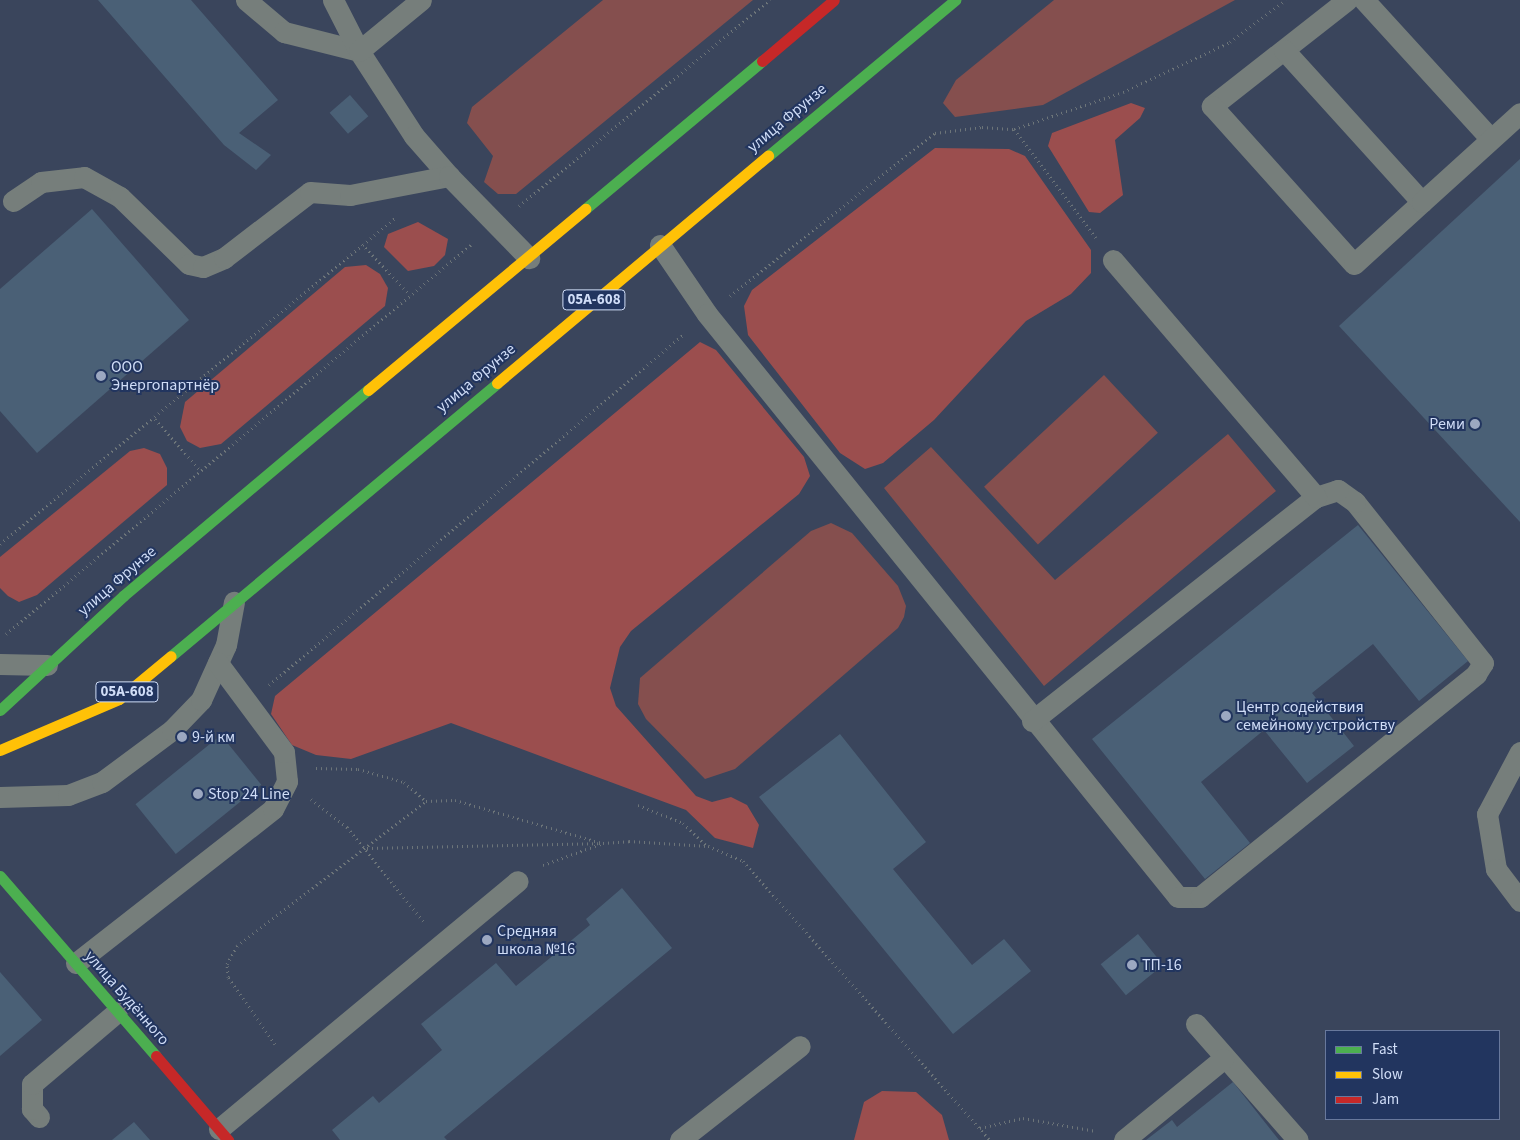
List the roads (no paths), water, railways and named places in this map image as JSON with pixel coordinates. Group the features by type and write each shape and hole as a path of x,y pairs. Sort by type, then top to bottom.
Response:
{"main road":[{"name":"улица Фрунзе","path":"0,710 47,665 834,0"},
{"name":"улица Фрунзе","path":"0,750 119,699 955,0"},
{"name":"улица Будённого","path":"0,876 224,1135"}],"lane":[{"path":"246,0 284,32 359,51"},
{"path":"333,0 359,51 414,136 449,176 529,258"},
{"path":"359,51 421,0"},
{"path":"1347,0 1212,106 1354,264 1520,112"},
{"path":"1364,0 1491,139"},
{"path":"1284,50 1422,202"},
{"path":"13,201 41,182 84,177 120,197 189,264 204,267 224,258 310,192 350,195 449,176"},
{"path":"660,245 707,314 1032,721 1178,897 1200,897 1476,674 1483,664 1355,502 1338,490 1316,497 1032,721"},
{"path":"1113,260 1316,497"},
{"path":"0,797 68,795 102,782 172,730 201,700 218,663 234,602"},
{"path":"76,963 272,809 286,781 284,752 218,663"},
{"path":"0,664 47,665"},
{"path":"1520,752 1486,814 1496,869 1520,901"},
{"path":"224,1135 294,1068 518,881"},
{"path":"39,1117 32,1109 32,1084 117,1012"},
{"path":"1196,1024 1223,1059 1298,1140"},
{"path":"680,1140 800,1046"},
{"path":"1114,1137 1223,1059"}],"place":[{"name":"ООО Энергопартнёр","path":"101,376"},
{"name":"Реми","path":"1475,424"},
{"name":"Центр содействия семейному устройству","path":"1226,716"},
{"name":"9-й км","path":"182,737"},
{"name":"Stop 24 Line","path":"198,794"},
{"name":"Средняя школа №16","path":"487,940"},
{"name":"ТП-16","path":"1132,965"}]}
